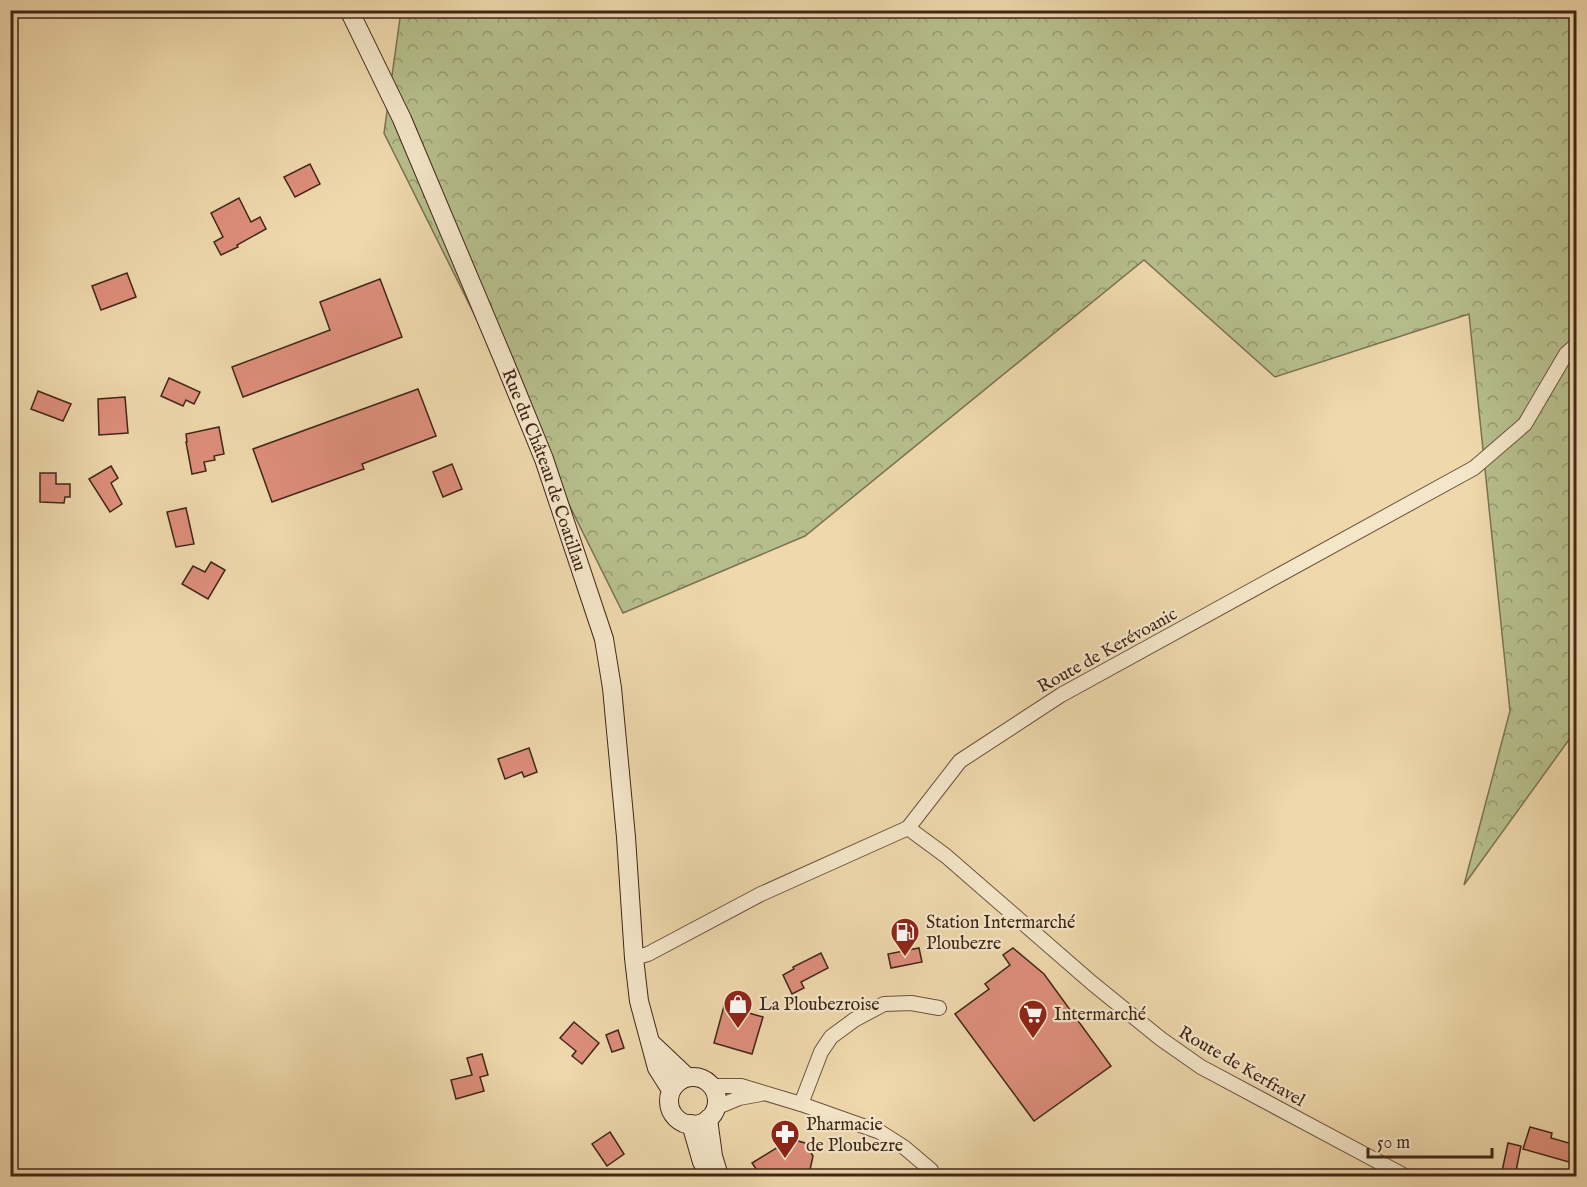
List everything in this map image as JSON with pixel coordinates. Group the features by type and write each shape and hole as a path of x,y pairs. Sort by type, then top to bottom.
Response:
{"main road":[{"name":"Rue du Château de Coatillau","path":"349,10 402,119 544,459 604,639 613,700 639,1001 657,1068 671,1090"},
{"path":"650,1042 687,1077"},
{"path":"705,1117 682,1122 674,1116 669,1098 671,1090 678,1082 687,1077 696,1077 712,1086 716,1097 705,1117 702,1162 713,1176"},
{"path":"705,1117 719,1176"}],"street":[{"name":"Route de Kerévoanic","path":"634,958 648,954 761,894 908,828 960,761 1061,695 1474,468 1525,424 1566,354 1576,345"},
{"name":"Route de Kerfravel","path":"908,828 946,856 1092,983 1161,1039 1201,1067 1405,1176"},
{"path":"801,1104 821,1052 831,1036 854,1020 884,1004 911,1003 939,1008"},
{"path":"712,1086 741,1086 880,1132 905,1148 930,1170 933,1176"},
{"path":"705,1117 739,1098 764,1093"}],"green space":[{"path":"582,10 592,12 592,10 1569,11 1576,55 1576,730 1464,885 1510,711 1469,314 1275,377 1144,260 805,536 623,613 384,133 401,11"}],"water":[{"path":"1569,11 1576,11 1576,55 1570,28"}],"building":[{"path":"310,164 320,184 295,197 284,177"},
{"path":"239,198 251,222 260,217 266,229 221,255 214,242 223,237 211,213"},
{"path":"127,273 136,297 101,310 92,286"},
{"path":"380,279 402,337 243,397 232,367 330,330 320,302"},
{"path":"169,378 200,392 194,404 186,400 183,406 161,396"},
{"path":"418,389 436,436 362,464 364,469 272,502 253,449"},
{"path":"38,391 71,404 63,421 31,409"},
{"path":"125,397 128,433 99,435 98,399"},
{"path":"219,427 224,454 214,456 215,460 204,462 206,471 192,474 186,434"},
{"path":"452,464 462,489 443,497 433,472"},
{"path":"111,466 118,478 111,483 122,504 110,512 89,479"},
{"path":"40,473 56,473 56,484 70,484 70,497 65,497 64,503 40,502"},
{"path":"186,508 194,544 176,547 167,512"},
{"path":"211,562 225,570 208,599 182,584 193,566 205,572"},
{"path":"529,748 537,772 524,777 522,772 505,779 498,759"},
{"name":"Station Intermarché Ploubezre","path":"919,948 922,962 891,968 888,954"},
{"name":"Intermarché","path":"1013,948 1044,974 1111,1066 1034,1121 955,1014 989,989 985,984 1010,965 1003,955"},
{"path":"821,953 828,968 801,982 804,988 792,994 783,975 794,969 793,967"},
{"name":"La Ploubezroise","path":"724,1006 763,1017 752,1054 714,1043"},
{"path":"574,1022 599,1043 582,1064 572,1056 576,1051 560,1038"},
{"path":"618,1030 624,1048 612,1052 606,1035"},
{"path":"482,1054 488,1075 480,1077 484,1091 456,1099 451,1080 472,1075 467,1058"},
{"path":"1530,1127 1552,1133 1551,1138 1576,1145 1576,1164 1523,1149"},
{"path":"610,1132 624,1154 607,1166 592,1144"},
{"name":"Pharmacie de Ploubezre","path":"791,1139 805,1143 813,1156 810,1170 800,1176 761,1176 752,1163"},
{"path":"1508,1143 1521,1146 1515,1176 1501,1176"}],"place":[{"name":"Station Intermarché Ploubezre","path":"905,958"},
{"name":"La Ploubezroise","path":"738,1030"},
{"name":"Intermarché","path":"1033,1040"},
{"name":"Pharmacie de Ploubezre","path":"785,1160"}]}
